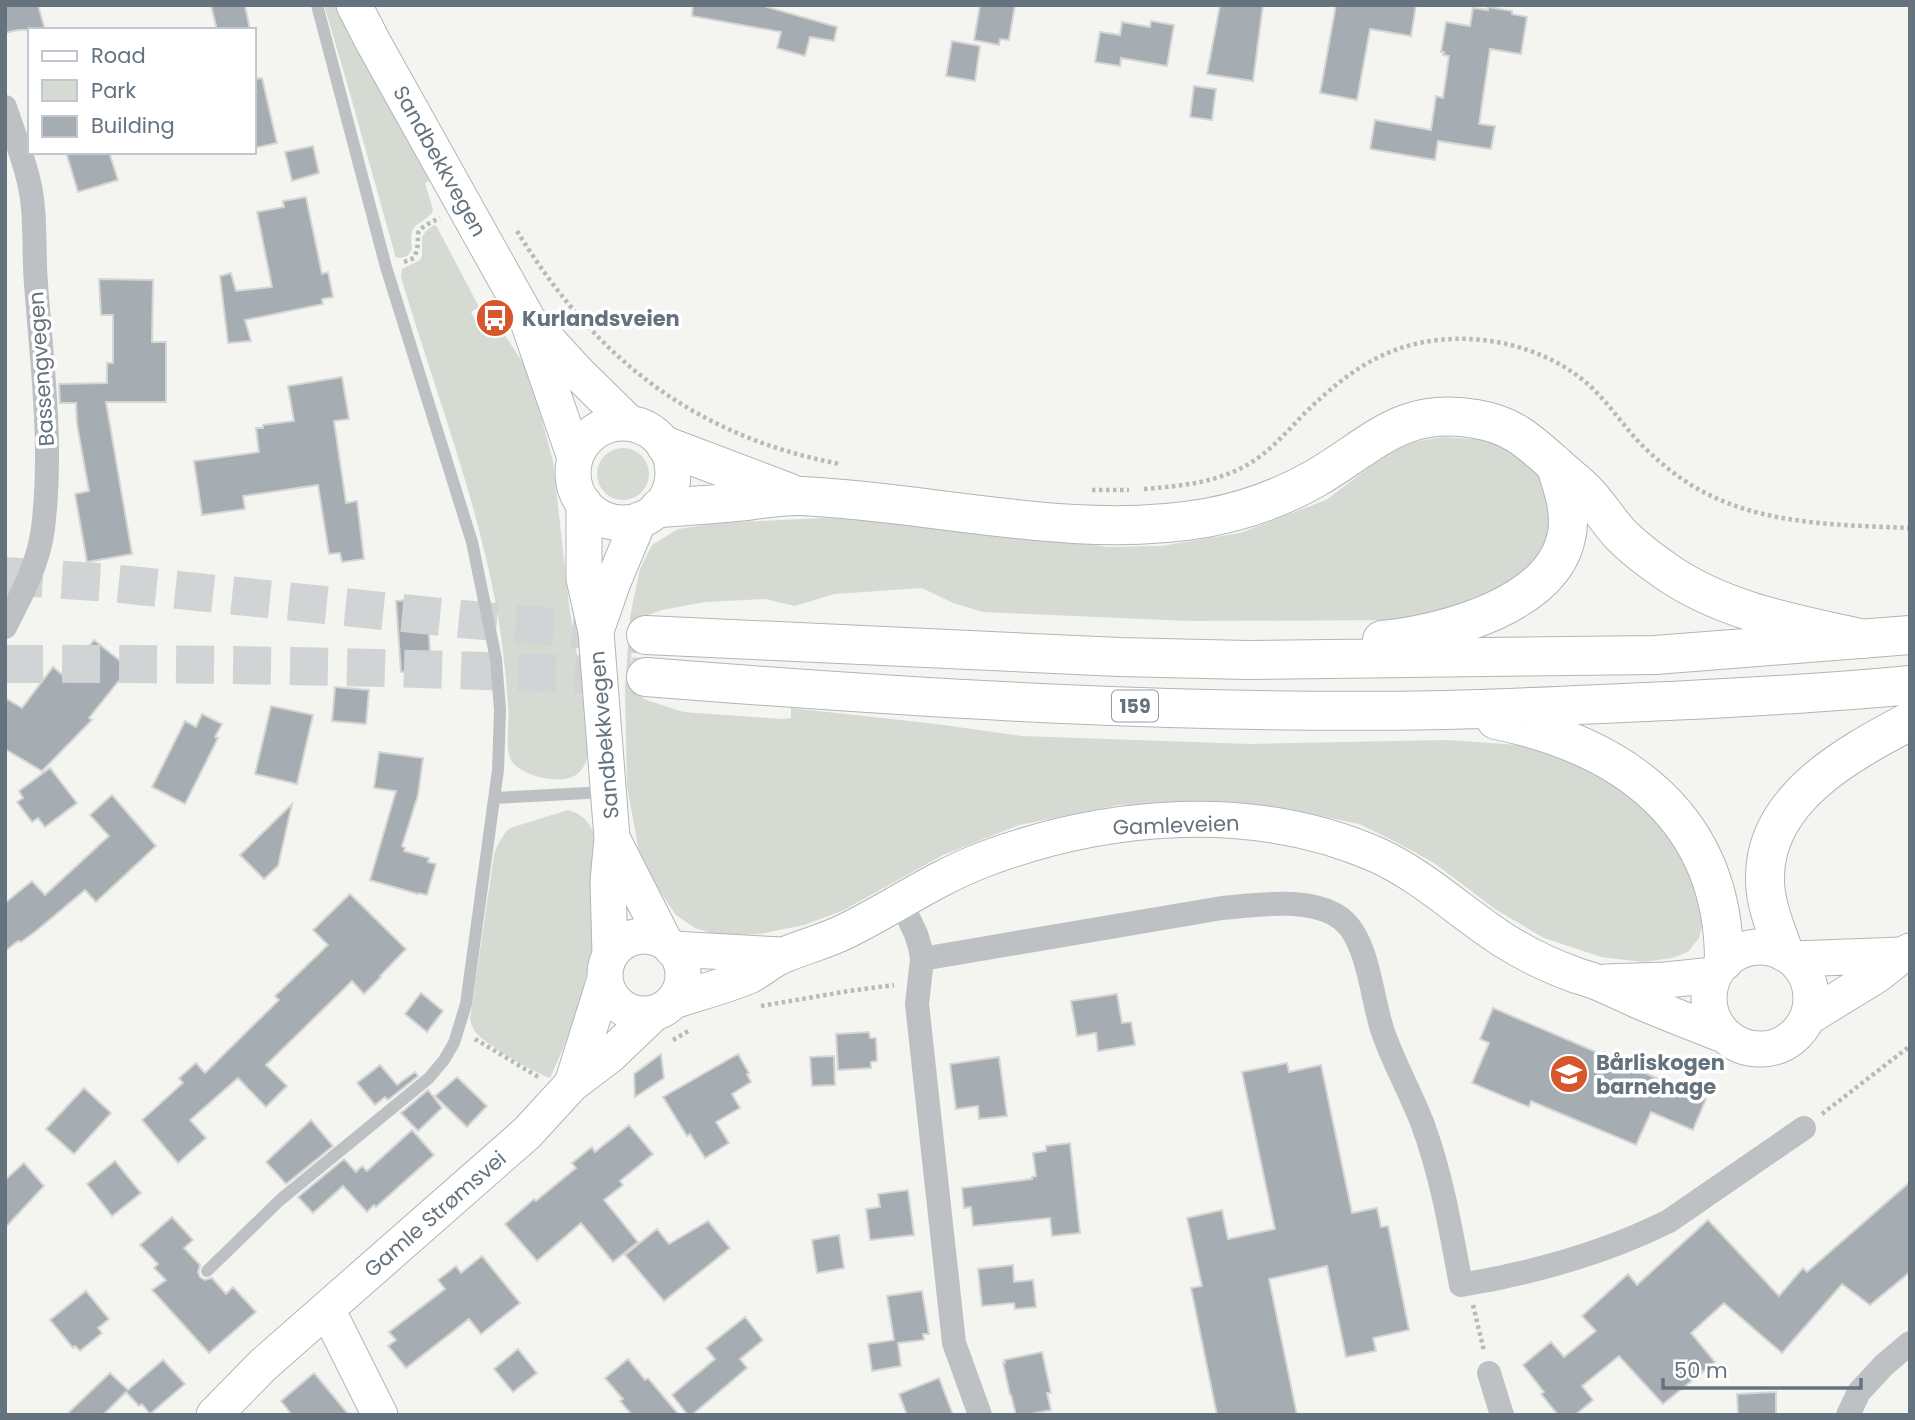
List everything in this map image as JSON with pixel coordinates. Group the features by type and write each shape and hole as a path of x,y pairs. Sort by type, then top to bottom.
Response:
{"highway":[{"path":"649,514 799,496 1077,523 1177,522 1263,503 1314,479 1385,432 1403,424 1440,416 1477,419 1511,430 1527,439 1588,494 1624,538 1668,573 1726,603 1864,639"},
{"path":"666,446 799,496"},
{"path":"1247,660 1406,637 1451,626 1493,611 1532,590 1557,562 1568,530 1566,501 1555,464"},
{"path":"646,635 1247,660 1655,655 1910,635"},
{"name":"159","path":"646,677 824,691 1221,709 1446,710 1759,696 1910,685"},
{"path":"1446,710 1525,726 1579,745 1633,775 1662,800 1684,825 1713,879 1723,929 1719,968"},
{"path":"1789,956 1774,924 1765,880 1771,840 1781,820 1815,781 1846,757 1910,721"}],"main road":[{"name":"Sandbekkvegen","path":"355,5 526,316 575,458"},
{"name":"Sandbekkvegen","path":"526,316 629,423"},
{"path":"615,423 629,423 656,435 666,446 672,462 673,478 668,495 649,514 624,523 609,521 595,514 584,503 574,482 573,470 581,445 590,435 615,423"},
{"name":"Sandbekkvegen","path":"584,503 584,579 596,632 612,838 608,881 608,967"},
{"name":"Sandbekkvegen","path":"596,632 613,582 649,514"},
{"name":"Gamleveien","path":"666,1018 782,955 825,941 900,900 983,860 1065,835 1140,823 1209,820 1263,824 1324,836 1379,856 1417,877 1507,942 1555,966 1726,1036"},
{"name":"Sandbekkvegen","path":"612,838 668,946"},
{"path":"559,1083 608,967 618,946 629,939 653,937 668,946 679,958 682,980 666,1018 643,1014 621,1007 613,999 608,990 608,967"},
{"name":"Gamleveien","path":"668,946 782,955"},
{"path":"1753,947 1769,947 1789,956 1802,969 1811,993 1807,1018 1800,1030 1790,1040 1764,1049 1751,1048 1726,1036 1711,1014 1709,1001 1710,988 1719,968 1738,951 1753,947"},
{"path":"1789,956 1906,953"},
{"path":"1807,1018 1877,975 1906,953"},
{"name":"Gamleveien","path":"1597,982 1666,980 1719,968"},
{"name":"Gamle Strømsvei","path":"214,1415 263,1365 527,1133 559,1083 609,1056 666,1018"},
{"path":"327,1309 380,1415"}],"street":[{"name":"Bassengvegen","path":"5,107 29,179 33,208 47,466 43,529 36,557 15,583 5,627"},
{"path":"900,900 916,934 920,971 917,1004 954,1343 980,1415"},
{"path":"920,971 1222,908 1285,904 1318,908 1332,913 1344,921 1358,940 1382,1030 1423,1126 1446,1209 1461,1285 1492,1281 1555,1264 1646,1233 1669,1222 1804,1128"},
{"path":"1848,1415 1859,1392 1884,1365 1910,1343"},
{"path":"1489,1373 1502,1415"}],"lane":[{"path":"207,1270 280,1200 429,1078 454,1043 466,1004 498,770 500,710 496,659 472,542 386,267 317,5"},
{"path":"495,798 607,792"}],"path":[{"path":"386,267 414,258 419,230 441,218"},
{"path":"512,224 558,293 591,332 621,361 658,390 724,427 791,452 843,465"},
{"path":"1090,489 1180,486 1211,481 1233,473 1266,452 1336,384 1369,361 1414,345 1469,339 1516,346 1563,366 1590,386 1659,461 1698,489 1726,502 1758,513 1792,519 1910,528"},
{"path":"752,1008 849,991 920,971"},
{"path":"666,1018 688,1030 701,1025"},
{"path":"459,1029 559,1083"},
{"path":"1804,1128 1910,1046"},
{"path":"1468,1284 1489,1373"}],"green space":[{"path":"324,5 339,5 433,179 425,183 432,213 413,230 412,249 407,256 395,257"},
{"path":"434,225 479,307 471,312 478,326 487,322 494,333 502,331 529,372 553,461 588,752 582,770 565,779 547,779 528,773 510,758 505,669 488,567 466,483 401,277 402,269 420,260 422,237"},
{"path":"1443,437 1486,440 1519,456 1544,481 1554,519 1546,550 1514,583 1455,605 1402,620 1191,621 983,612 953,603 922,588 834,594 795,606 765,599 705,602 662,610 643,617 631,642 632,683 644,699 683,712 782,719 791,718 791,708 1021,736 1250,744 1447,740 1518,745 1562,752 1618,778 1689,861 1705,915 1699,938 1688,952 1672,958 1643,962 1601,957 1544,938 1495,909 1434,863 1359,824 1302,812 1207,802 1119,805 1019,825 943,855 842,911 804,925 760,934 718,935 695,928 676,915 656,886 639,852 627,786 625,689 630,617 640,569 652,545 678,529 718,523 824,518 924,524 1108,547 1161,546 1240,533 1326,500 1407,443"},
{"path":"623,448 633,450 641,456 647,464 647,484 641,492 633,498 623,500 613,498 605,492 599,484 597,474 599,464 605,456 613,450"},
{"path":"568,810 584,819 594,834 595,920 583,988 572,1025 550,1078 488,1043 474,1030 470,1019 497,846 510,828"}],"building":[{"path":"5,5 38,5 44,28 5,33"},
{"path":"211,5 245,5 250,28 217,28"},
{"path":"693,5 760,5 837,27 834,41 810,37 805,56 777,48 781,32 692,16"},
{"path":"980,5 1015,5 1009,40 1000,39 999,45 974,40"},
{"path":"1220,5 1263,5 1253,81 1207,74"},
{"path":"1336,5 1416,5 1411,36 1370,29 1357,100 1320,93"},
{"path":"1488,7 1527,17 1521,54 1490,49 1479,124 1495,126 1491,149 1438,141 1435,160 1370,149 1375,120 1431,130 1436,96 1443,98 1449,56 1441,52 1446,22 1470,26 1473,8 1488,10"},
{"path":"1151,21 1174,25 1167,66 1121,58 1120,66 1095,62 1100,32 1120,35 1122,22 1150,27"},
{"path":"952,41 980,46 975,81 946,76"},
{"path":"262,78 277,143 256,148 256,79"},
{"path":"1194,86 1216,89 1212,120 1190,117"},
{"path":"313,146 319,173 292,181 285,152"},
{"path":"67,154 110,154 118,180 78,192"},
{"path":"306,197 322,274 328,272 333,297 322,299 323,304 245,320 251,341 228,343 220,276 231,273 236,291 272,287 257,212 284,207 283,201"},
{"path":"99,279 153,280 152,342 166,342 166,402 106,402 132,554 87,562 75,494 89,491 76,403 60,403 59,384 107,383 107,363 113,363 113,315 101,315"},
{"path":"342,377 349,419 334,421 346,503 357,501 364,559 342,562 340,553 329,554 318,485 243,496 245,509 202,515 194,461 259,452 256,428 294,421 288,386"},
{"path":"427,599 431,670 401,672 396,601"},
{"path":"94,640 129,668 89,718 92,720 42,771 5,749 5,698 22,708 53,667 65,677"},
{"path":"335,687 369,690 366,724 332,721"},
{"path":"271,706 313,715 297,784 255,774"},
{"path":"202,714 222,724 215,737 218,738 185,804 152,787 185,721 196,727"},
{"path":"379,752 423,758 418,795 402,846 404,851 429,858 428,862 436,864 427,895 370,880 396,791 374,788"},
{"path":"50,768 77,803 45,827 38,818 32,822 17,802 23,798 19,791"},
{"path":"112,795 156,846 96,902 85,890 36,931 5,951 5,903 32,881 45,895 109,836 90,815"},
{"path":"292,804 278,866 264,879 240,855"},
{"path":"350,894 406,949 364,994 352,981 266,1065 287,1086 266,1107 238,1078 190,1120 206,1138 178,1163 142,1120 183,1083 179,1078 196,1063 205,1073 279,1000 275,996 328,945 313,930"},
{"path":"421,993 443,1011 427,1032 405,1014"},
{"path":"1117,994 1122,1023 1131,1022 1135,1045 1098,1051 1096,1033 1077,1036 1071,1001"},
{"path":"1493,1008 1603,1055 1604,1052 1635,1065 1633,1068 1706,1099 1693,1130 1651,1112 1636,1145 1531,1101 1529,1107 1472,1083 1489,1043 1480,1039"},
{"path":"869,1032 870,1038 876,1038 877,1061 871,1062 871,1068 838,1070 836,1034"},
{"path":"661,1054 664,1078 635,1097 634,1074"},
{"path":"738,1054 751,1082 732,1094 740,1108 716,1122 729,1143 705,1158 690,1134 687,1136 663,1097"},
{"path":"834,1056 835,1085 812,1086 810,1057"},
{"path":"999,1057 1007,1116 979,1119 978,1106 956,1109 950,1064"},
{"path":"1287,1063 1289,1072 1321,1065 1352,1213 1377,1208 1381,1227 1388,1226 1409,1330 1373,1338 1376,1351 1346,1357 1327,1266 1269,1279 1297,1415 1217,1415 1191,1288 1202,1286 1187,1218 1222,1210 1228,1239 1275,1229 1242,1072"},
{"path":"380,1065 397,1085 415,1072 418,1076 388,1100 385,1097 375,1105 357,1083"},
{"path":"457,1077 487,1106 467,1127 435,1096"},
{"path":"84,1088 111,1113 74,1154 46,1129"},
{"path":"428,1090 442,1108 418,1131 401,1113"},
{"path":"311,1120 333,1146 286,1184 266,1162"},
{"path":"629,1125 653,1154 620,1181 623,1185 604,1200 638,1242 613,1262 581,1223 537,1261 505,1224 576,1168 572,1163 592,1147 595,1152"},
{"path":"412,1130 434,1155 376,1207 374,1205 367,1212 343,1186 313,1213 298,1197 344,1159 356,1172 362,1166 367,1171"},
{"path":"1070,1143 1080,1233 1052,1236 1050,1218 973,1226 971,1207 964,1208 962,1188 1032,1179 1036,1176 1033,1153 1046,1151 1046,1146"},
{"path":"115,1161 141,1193 112,1216 87,1184"},
{"path":"24,1163 44,1186 5,1228 5,1180"},
{"path":"1910,1182 1910,1272 1870,1305 1842,1284 1782,1353 1724,1303 1691,1333 1715,1362 1663,1404 1619,1356 1582,1386 1593,1400 1575,1415 1558,1415 1523,1365 1551,1342 1564,1357 1596,1331 1582,1316 1628,1274 1637,1285 1708,1220 1779,1296 1803,1268 1807,1272"},
{"path":"908,1190 914,1235 870,1240 866,1209 880,1207 878,1194"},
{"path":"172,1217 193,1240 184,1248 200,1265 200,1277 205,1280 212,1278 226,1294 233,1287 256,1312 209,1353 152,1290 166,1280 154,1268 158,1264 140,1245"},
{"path":"708,1221 730,1248 664,1301 625,1255 657,1229 669,1244"},
{"path":"839,1235 844,1268 817,1273 812,1240"},
{"path":"482,1256 520,1303 481,1334 469,1319 406,1368 388,1346 396,1340 389,1332 445,1289 438,1280 456,1266 461,1273"},
{"path":"1013,1265 1014,1282 1033,1280 1036,1307 1015,1309 1014,1303 982,1306 978,1269"},
{"path":"86,1291 109,1319 98,1328 102,1333 80,1351 75,1346 73,1348 50,1320"},
{"path":"922,1291 929,1334 923,1334 924,1340 898,1343 901,1366 872,1371 868,1344 894,1340 887,1296"},
{"path":"745,1317 763,1340 740,1359 747,1368 692,1415 688,1415 672,1395 715,1359 706,1348"},
{"path":"518,1349 537,1373 513,1392 494,1369"},
{"path":"1042,1352 1051,1393 1047,1393 1051,1410 1016,1415 1004,1360"},
{"path":"628,1359 679,1415 632,1415 620,1401 623,1399 605,1378"},
{"path":"163,1360 185,1384 150,1414 126,1392 103,1415 66,1415 110,1373 128,1390"},
{"path":"314,1373 349,1415 292,1415 281,1401"},
{"path":"939,1378 953,1415 907,1415 899,1394"},
{"path":"1776,1392 1776,1415 1738,1415 1737,1394"}],"tunnel":[{"path":"5,576 110,583 646,635"},
{"path":"5,664 326,667 646,677"}],"place":[{"name":"Kurlandsveien","path":"495,318"},
{"name":"Bårliskogen barnehage","path":"1569,1074"}]}
